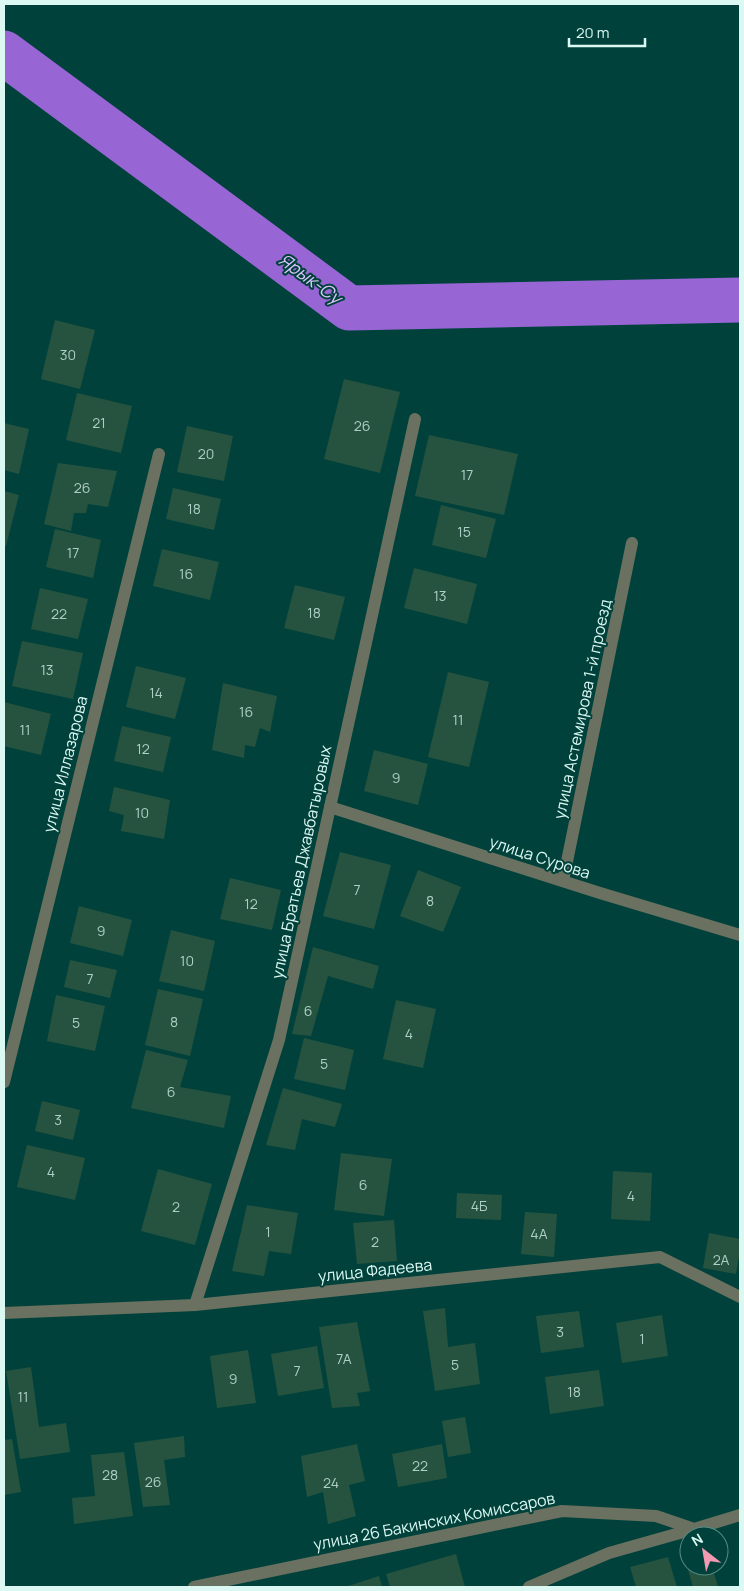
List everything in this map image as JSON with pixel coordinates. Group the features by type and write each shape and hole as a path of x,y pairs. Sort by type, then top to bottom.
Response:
{"street":[{"name":"улица Братьев Джавбатыровых","path":"195,1305 279,1040 415,419"},
{"name":"улица Иллазарова","path":"4,1082 158,454"},
{"name":"улица Астемирова 1-й проезд","path":"563,881 632,543"},
{"name":"улица Сурова","path":"330,807 563,881 740,934"},
{"name":"улица Фадеева","path":"4,1313 195,1305 660,1257 740,1297"},
{"name":"улица 26 Бакинских Комиссаров","path":"194,1587 562,1511 656,1516 685,1526"},
{"path":"705,1526 740,1516"},
{"path":"529,1587 609,1553 679,1533"}],"building":[{"path":"55,320 95,330 80,389 41,379"},
{"path":"344,379 400,392 380,473 324,459"},
{"path":"77,393 132,406 121,453 66,440"},
{"path":"4,423 29,429 19,474 4,470"},
{"path":"187,426 233,436 224,481 177,472"},
{"path":"429,435 518,454 504,515 415,496"},
{"path":"58,463 117,471 108,507 88,504 86,513 74,513 71,531 44,524"},
{"path":"173,488 221,499 214,530 166,519"},
{"path":"4,491 19,495 6,546 4,546"},
{"path":"441,505 496,519 486,558 432,545"},
{"path":"55,529 101,540 93,578 46,567"},
{"path":"162,549 219,562 210,600 153,586"},
{"path":"414,568 477,584 467,624 404,608"},
{"path":"295,585 345,597 334,640 284,628"},
{"path":"40,588 88,599 78,639 31,629"},
{"path":"22,641 83,653 73,699 12,686"},
{"path":"136,666 186,678 175,719 126,707"},
{"path":"448,672 489,682 469,767 428,757"},
{"path":"223,683 277,696 270,732 260,728 255,747 245,745 244,758 212,750"},
{"path":"4,702 51,714 41,755 4,746"},
{"path":"122,726 171,737 163,772 114,761"},
{"path":"374,750 428,764 418,805 364,791"},
{"path":"114,787 170,800 164,839 121,831 124,815 109,811"},
{"path":"340,852 391,865 374,929 323,916"},
{"path":"418,870 461,887 443,932 400,916"},
{"path":"230,878 281,890 272,930 220,919"},
{"path":"79,906 132,920 123,956 70,943"},
{"path":"171,930 215,941 204,991 159,981"},
{"path":"313,947 379,966 373,989 328,976 311,1036 292,1034"},
{"path":"70,960 117,970 110,998 64,987"},
{"path":"158,989 203,999 190,1056 145,1045"},
{"path":"56,995 105,1006 95,1051 47,1041"},
{"path":"396,1000 436,1009 423,1068 383,1059"},
{"path":"304,1038 354,1050 345,1090 294,1079"},
{"path":"146,1050 188,1060 180,1087 231,1096 224,1128 131,1108"},
{"path":"283,1088 342,1104 335,1127 302,1119 295,1150 266,1145"},
{"path":"42,1101 80,1110 73,1140 35,1131"},
{"path":"27,1145 85,1158 75,1200 17,1187"},
{"path":"341,1153 392,1159 384,1216 334,1210"},
{"path":"158,1169 212,1184 195,1245 141,1231"},
{"path":"613,1171 652,1173 650,1221 611,1219"},
{"path":"457,1193 502,1195 501,1220 456,1218"},
{"path":"247,1205 298,1213 291,1254 269,1251 264,1276 232,1271"},
{"path":"525,1212 557,1214 554,1257 521,1254"},
{"path":"394,1220 397,1261 357,1264 353,1223"},
{"path":"709,1233 740,1239 736,1274 703,1268"},
{"path":"445,1308 448,1347 475,1343 480,1384 435,1391 423,1311"},
{"path":"579,1311 584,1347 541,1353 536,1316"},
{"path":"662,1315 668,1356 622,1363 616,1323"},
{"path":"357,1322 370,1391 357,1393 360,1406 332,1408 319,1327"},
{"path":"317,1346 324,1388 278,1396 271,1354"},
{"path":"248,1350 256,1403 217,1408 210,1356"},
{"path":"31,1367 39,1427 66,1423 70,1452 20,1459 6,1371"},
{"path":"599,1370 604,1406 550,1414 545,1377"},
{"path":"465,1417 471,1453 448,1457 442,1421"},
{"path":"184,1436 185,1457 164,1460 170,1505 143,1507 134,1443"},
{"path":"12,1439 21,1492 4,1495 4,1440"},
{"path":"357,1444 365,1481 349,1485 356,1516 328,1524 323,1492 307,1497 301,1456"},
{"path":"442,1444 447,1478 398,1487 392,1454"},
{"path":"124,1452 133,1516 74,1524 72,1498 95,1496 91,1455"},
{"path":"456,1554 465,1587 390,1587 386,1574"},
{"path":"668,1557 677,1587 636,1587 630,1567"},
{"path":"379,1576 382,1587 345,1587"},
{"path":"690,1576 715,1576 718,1587 693,1587"}],"waterway":[{"name":"Ярык-Су","path":"4,53 349,308 740,300"}]}
